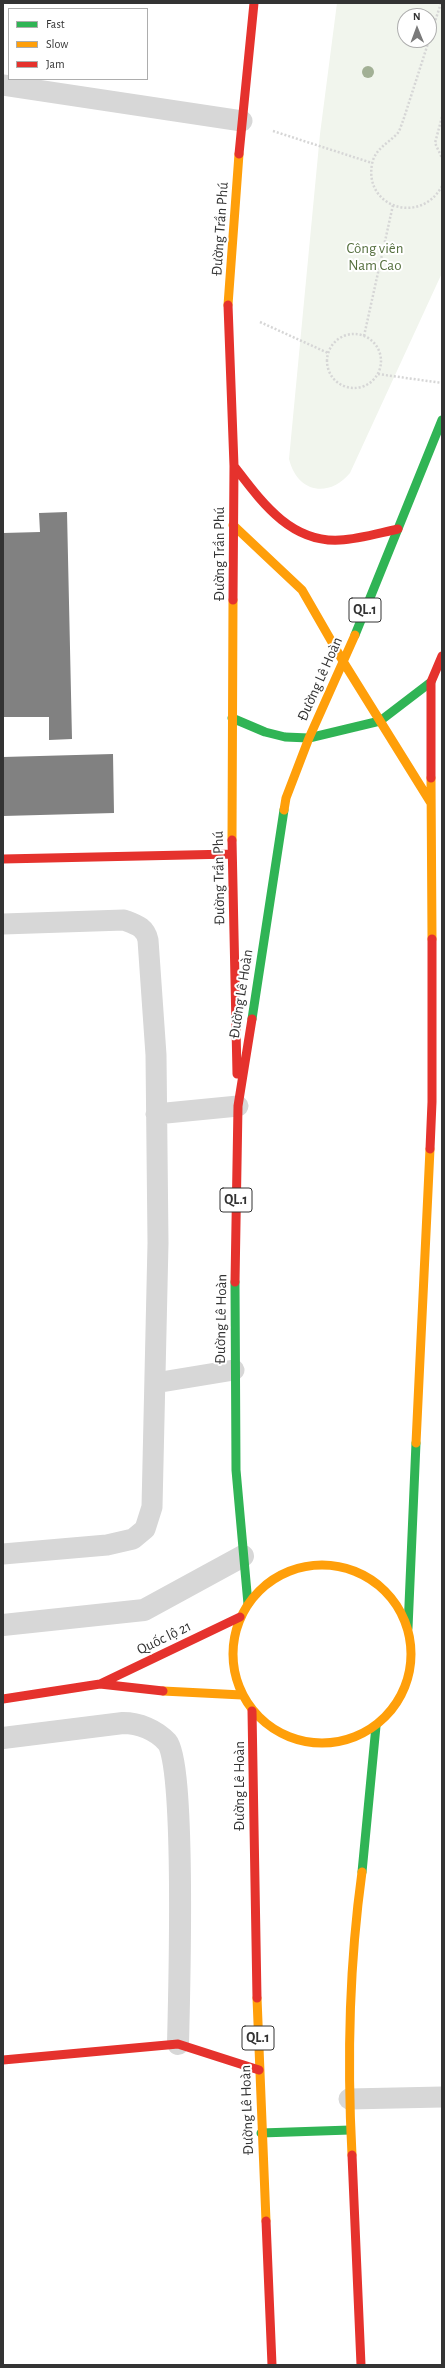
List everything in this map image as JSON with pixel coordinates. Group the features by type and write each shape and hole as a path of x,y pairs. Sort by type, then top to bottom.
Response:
{"main road":[{"name":"Đường Trần Phú","path":"238,1106 232,854 234,466 228,307 242,122 254,3"},
{"name":"Đường Lê Hoàn","path":"248,1604 236,1470 234,1370 238,1106 286,798 309,738 344,663 442,420"},
{"path":"234,466 274,515 305,536 332,540 398,529"},
{"path":"233,525 302,590 344,663 431,803"},
{"path":"408,1628 395,1603 375,1582 349,1570 321,1565 293,1570 267,1583 248,1604 240,1616 234,1633 233,1665 242,1695 252,1711 273,1729 297,1740 325,1744 352,1739 376,1726 395,1706 407,1682 412,1656 408,1628 432,1102 431,682 442,656"},
{"path":"232,718 265,732 285,737 309,738 380,721 431,682"},
{"path":"3,859 232,854"},
{"name":"Quốc lộ 21","path":"100,1684 240,1616"},
{"name":"Quốc lộ 21","path":"3,1699 100,1684 155,1691 242,1695"},
{"name":"Đường Lê Hoàn","path":"252,1711 259,2070 272,2365"},
{"path":"361,2365 349,2098 350,2007 376,1726"},
{"path":"3,2060 178,2044 259,2070"},
{"path":"261,2133 350,2130"}],"street":[{"path":"3,1625 144,1610 243,1556"},
{"path":"3,1738 124,1723 136,1723 151,1730 167,1742 173,1757 179,1823 178,2044"}],"lane":[{"path":"3,85 242,122"},
{"path":"3,924 124,920 142,927 146,931 148,940 156,1055 158,1242 152,1506 145,1529 133,1539 107,1545 3,1554"},
{"path":"156,1114 238,1106"},
{"path":"155,1383 234,1370"},
{"path":"349,2098 442,2097"}],"path":[{"path":"441,3 398,133 377,151 372,163 373,183 384,200 402,208 422,206 432,200 442,186"},
{"path":"442,117 435,143 442,158"},
{"path":"242,122 372,163"},
{"path":"364,336 393,205"},
{"path":"228,307 328,353"},
{"path":"353,334 364,336 374,342 380,352 381,363 378,374 370,382 360,387 349,387 338,383 331,375 327,364 328,353 333,344 342,337 353,334"},
{"path":"378,374 442,383"}],"green space":[{"name":"Công viên Nam Cao","path":"337,3 442,3 442,273 350,473 341,481 332,486 323,489 314,488 306,485 299,479 293,470 289,459 320,134"}],"building":[{"path":"67,512 72,739 49,740 49,717 3,717 3,533 40,532 39,513"},
{"path":"113,754 114,813 3,816 3,757"}],"traffic: fast":[{"path":"355,635 442,420"},
{"path":"232,718 265,732 285,737 309,738 380,721 431,682"},
{"path":"252,1019 284,810"},
{"path":"235,1282 236,1470 248,1604"},
{"path":"408,1628 416,1443"},
{"path":"362,1872 376,1726"},
{"path":"261,2133 350,2130"}],"traffic: slow":[{"path":"228,305 239,154"},
{"path":"233,525 302,590 344,663 431,803"},
{"path":"232,840 233,600"},
{"path":"284,810 286,798 309,738 355,635"},
{"path":"431,778 432,939"},
{"path":"416,1443 430,1149"},
{"path":"322,1565 339,1567 356,1572 371,1580 385,1591 396,1605 404,1620 409,1637 411,1654 409,1671 404,1688 396,1703 385,1717 371,1728 356,1736 339,1741 322,1743 305,1741 288,1736 273,1728 259,1717 248,1703 240,1688 235,1671 233,1654 235,1637 240,1620 248,1605 259,1591 273,1580 288,1572 305,1567 322,1565"},
{"path":"163,1691 242,1695"},
{"path":"352,2155 350,2120 350,2014 354,1943 362,1872"},
{"path":"257,1998 266,2221"}],"traffic: jam":[{"path":"239,154 254,3"},
{"path":"228,305 234,466 233,600"},
{"path":"234,466 266,506 278,517 306,535 322,539 340,540 398,529"},
{"path":"431,778 431,682 442,656"},
{"path":"232,840 237,1074"},
{"path":"3,859 232,854"},
{"path":"430,1149 432,1102 432,939"},
{"path":"235,1282 238,1106 252,1019"},
{"path":"100,1684 240,1617"},
{"path":"3,1699 100,1684 163,1691"},
{"path":"252,1711 257,1998"},
{"path":"3,2060 178,2044 259,2070"},
{"path":"352,2155 361,2365"},
{"path":"266,2221 272,2365"}]}
